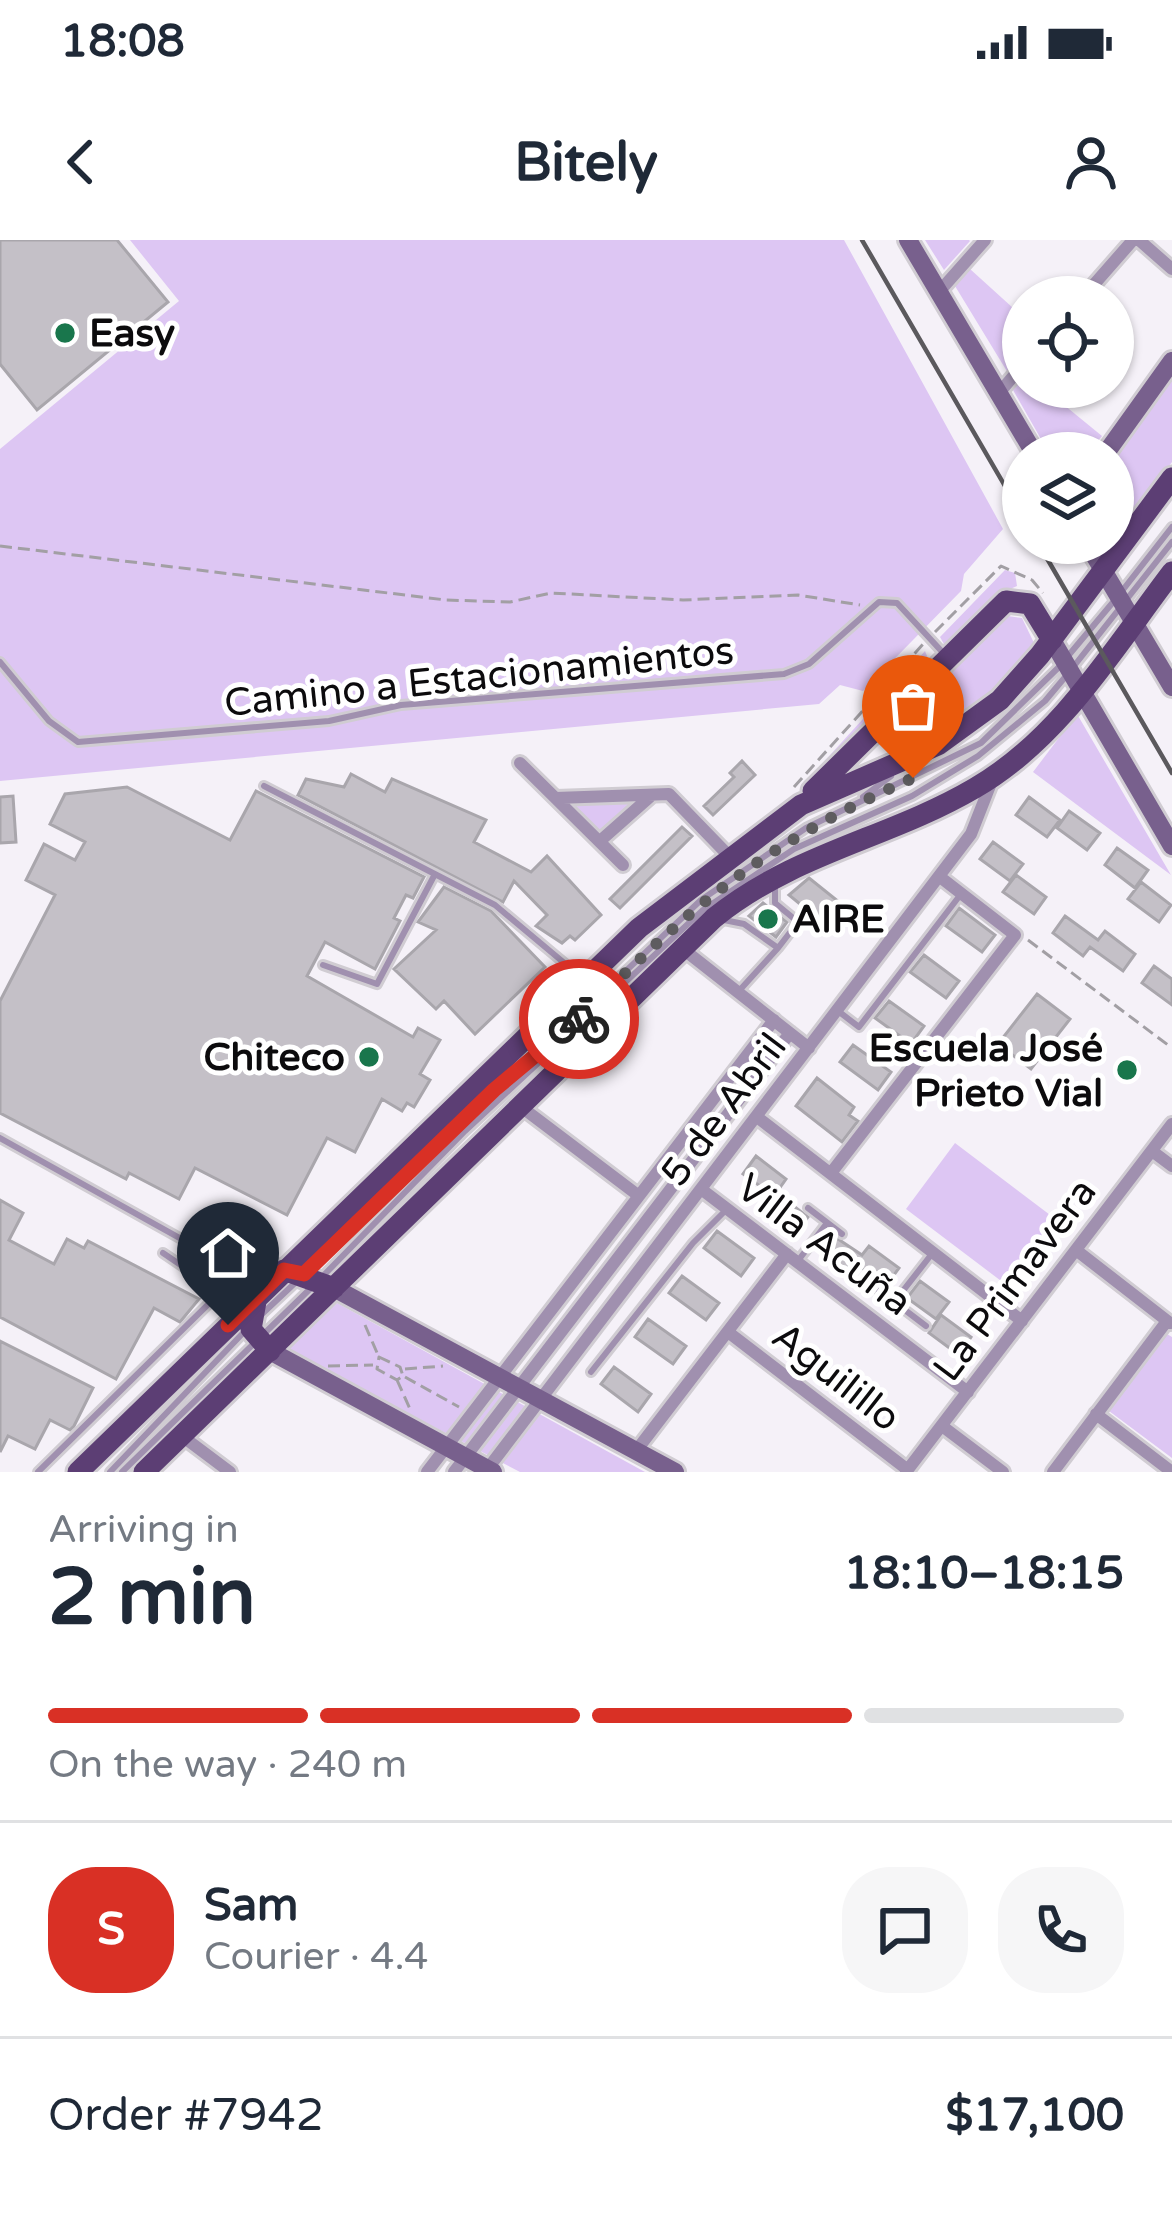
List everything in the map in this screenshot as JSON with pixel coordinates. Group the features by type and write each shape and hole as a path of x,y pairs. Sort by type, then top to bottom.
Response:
{"main road":[{"path":"801,805 921,754 1000,700 1052,640 1172,478"},
{"path":"77,1472 262,1291 310,1278 520,1106 714,918 775,874 950,801 994,776 1036,742 1072,674 1126,607 1172,572"},
{"path":"145,1472 182,1436 310,1278 583,980 801,805 1010,598 1030,604 1052,640"},
{"path":"894,713 898,738 921,754"},
{"path":"259,1339 262,1291"}],"street":[{"path":"908,240 1022,432"},
{"path":"938,293 986,240"},
{"path":"1103,276 1136,240 1172,269"},
{"path":"1121,432 1172,361"},
{"path":"999,393 1002,390"},
{"path":"1100,564 1172,686"},
{"path":"1052,640 1172,846"},
{"path":"520,763 623,865"},
{"name":"5 de Abril","path":"489,1471 940,877 971,834 994,776"},
{"path":"600,841 653,794"},
{"path":"556,798 669,794 731,858"},
{"path":"831,1173 1015,935 940,877"},
{"path":"682,949 809,1048"},
{"name":"5 de Abril","path":"427,1472 774,1020"},
{"path":"460,1464 790,1033"},
{"path":"520,1106 639,1196"},
{"path":"757,1117 1022,1321"},
{"name":"La Primavera","path":"907,1471 1172,1124"},
{"path":"1152,1151 1172,1166"},
{"name":"Villa Acuña","path":"701,1189 968,1392"},
{"path":"1053,1472 1170,1322 1076,1250"},
{"path":"636,1451 792,1258"},
{"path":"310,1278 675,1472"},
{"name":"Aguilillo","path":"728,1332 907,1471"},
{"path":"259,1339 303,1369 447,1446 460,1464 489,1471"},
{"path":"1096,1414 1172,1472"},
{"path":"942,1426 1003,1472"},
{"path":"182,1436 230,1472"}],"lane":[{"path":"1126,607 1172,527"},
{"path":"310,1278 703,910 794,849 912,796 978,756 1045,701 1126,607 1172,542"},
{"path":"868,606 897,603 947,658"},
{"name":"Camino a Estacionamientos","path":"0,662 63,734 77,742 98,742 329,721 400,705 784,674 808,664 868,606"},
{"path":"122,1472 259,1339 310,1278 494,1090 570,1028 686,912 784,841 981,742 1072,674"},
{"path":"850,806 921,754"},
{"path":"264,785 519,920 583,980"},
{"path":"323,965 377,984 435,874"},
{"path":"738,992 798,922 775,903 775,874"},
{"path":"838,1011 859,1027 961,893"},
{"path":"714,918 744,924 778,948"},
{"path":"0,1138 243,1270 262,1291"},
{"path":"808,1208 842,1234"},
{"path":"591,1372 693,1243 727,1209"},
{"path":"792,1258 827,1223"},
{"path":"895,1302 933,1252"},
{"path":"163,1253 222,1293"},
{"path":"38,1472 243,1270"},
{"path":"864,1279 926,1326"},
{"path":"110,1472 259,1339"}],"path":[{"path":"0,546 446,600 510,602 550,593 683,600 798,595 868,606"},
{"path":"1015,935 1034,942 1172,1048"},
{"path":"357,1300 379,1357 403,1369 475,1364"},
{"path":"374,1365 379,1357"},
{"path":"303,1369 374,1365 397,1380 421,1432"},
{"path":"403,1369 404,1376"},
{"path":"397,1380 404,1376"},
{"path":"404,1376 471,1414"}],"shaded area":[{"path":"130,240 844,240 1002,530 964,574 961,591 863,691 840,685 819,704 0,781 0,449 179,301"},
{"path":"925,240 969,240 970,241 944,270"},
{"path":"970,269 1002,298 1002,363 955,286"},
{"path":"1172,372 1172,462 1134,512 1134,432 1129,432"},
{"path":"1023,408 1068,408 1097,432 1037,432"},
{"path":"1005,570 1015,573 1017,586 953,645 944,644 940,637"},
{"path":"1022,618 1034,643 964,717 928,737 909,741 902,725 905,717 997,620"},
{"path":"925,651 931,666 818,782 810,777"},
{"path":"1077,714 1171,875 1033,772"},
{"path":"638,799 600,833 568,804"},
{"path":"955,1143 1066,1227 1017,1293 906,1209"},
{"path":"337,1303 645,1472 520,1472 286,1349"},
{"path":"1167,1334 1172,1337 1172,1458 1109,1411"}],"building":[{"name":"Easy","path":"0,240 117,240 168,302 37,410 0,364"},
{"path":"742,761 755,775 713,815 704,806 734,777 730,773"},
{"path":"351,774 385,792 392,779 486,820 474,842 531,872 547,856 601,915 575,940 570,936 562,943 536,926 547,915 514,881 503,902 298,795 306,779 344,787"},
{"path":"127,787 230,840 256,791 424,877 413,898 406,895 394,918 400,921 375,969 325,942 307,976 413,1037 418,1028 440,1040 420,1074 430,1080 414,1107 407,1103 402,1111 382,1099 355,1152 327,1138 287,1215 195,1168 179,1199 129,1173 126,1179 0,1113 0,1001 55,895 26,880 44,844 75,860 85,842 50,824 65,794"},
{"path":"13,796 16,842 0,843 0,797"},
{"path":"1029,797 1060,820 1047,837 1016,815"},
{"path":"1069,811 1100,833 1087,850 1057,828"},
{"path":"682,827 692,836 620,908 610,899"},
{"path":"993,842 1023,864 1010,881 980,859"},
{"path":"1117,848 1148,870 1135,888 1105,865"},
{"path":"1016,875 1046,897 1034,914 1003,892"},
{"path":"809,878 839,902 823,923 789,895"},
{"path":"1141,882 1171,905 1159,922 1128,899"},
{"path":"444,887 491,911 545,967 475,1034 444,1001 436,1009 394,969 436,930 418,922"},
{"name":"AIRE","path":"763,903 787,922 776,937 749,916"},
{"path":"959,908 995,935 982,952 946,926"},
{"path":"1065,916 1098,940 1105,931 1135,954 1123,971 1090,947 1083,956 1053,933"},
{"path":"924,955 959,981 946,998 910,972"},
{"path":"1154,966 1172,979 1172,1005 1142,983"},
{"path":"1037,994 1070,1019 1031,1069 998,1044"},
{"path":"889,1001 924,1026 911,1044 875,1018"},
{"path":"853,1045 891,1072 878,1090 840,1062"},
{"path":"817,1078 854,1107 849,1115 858,1121 842,1142 796,1106"},
{"path":"756,1156 786,1179 774,1196 743,1174"},
{"path":"778,1194 808,1217 796,1233 765,1211"},
{"path":"0,1200 23,1213 9,1240 54,1264 67,1239 84,1248 88,1241 199,1299 180,1322 154,1308 116,1379 0,1317"},
{"path":"717,1231 754,1258 741,1276 704,1248"},
{"path":"829,1233 862,1255 869,1246 899,1268 886,1286 854,1262 847,1271 817,1249"},
{"path":"259,1239 274,1256 258,1269 244,1253"},
{"path":"682,1276 719,1303 706,1320 669,1293"},
{"path":"920,1281 949,1302 936,1319 907,1298"},
{"path":"941,1315 971,1337 959,1355 929,1333"},
{"path":"648,1319 686,1346 673,1364 635,1337"},
{"path":"0,1341 93,1388 74,1426 70,1430 50,1420 35,1449 8,1436 0,1452"},
{"path":"614,1367 651,1394 638,1412 601,1384"}],"railway":[{"path":"862,240 1002,481"},
{"path":"1050,564 1172,773"}],"way so far":[{"path":"579,1019 672,924 728,879 830,815 913,778"}],"place":[{"name":"Easy","path":"65,333"},
{"name":"AIRE","path":"768,919"},
{"name":"Chiteco","path":"369,1057"},
{"name":"Escuela José Prieto Vial","path":"1127,1070"}],"route":[{"path":"228,1325 284,1270 304,1274 494,1090 579,1019"}]}
